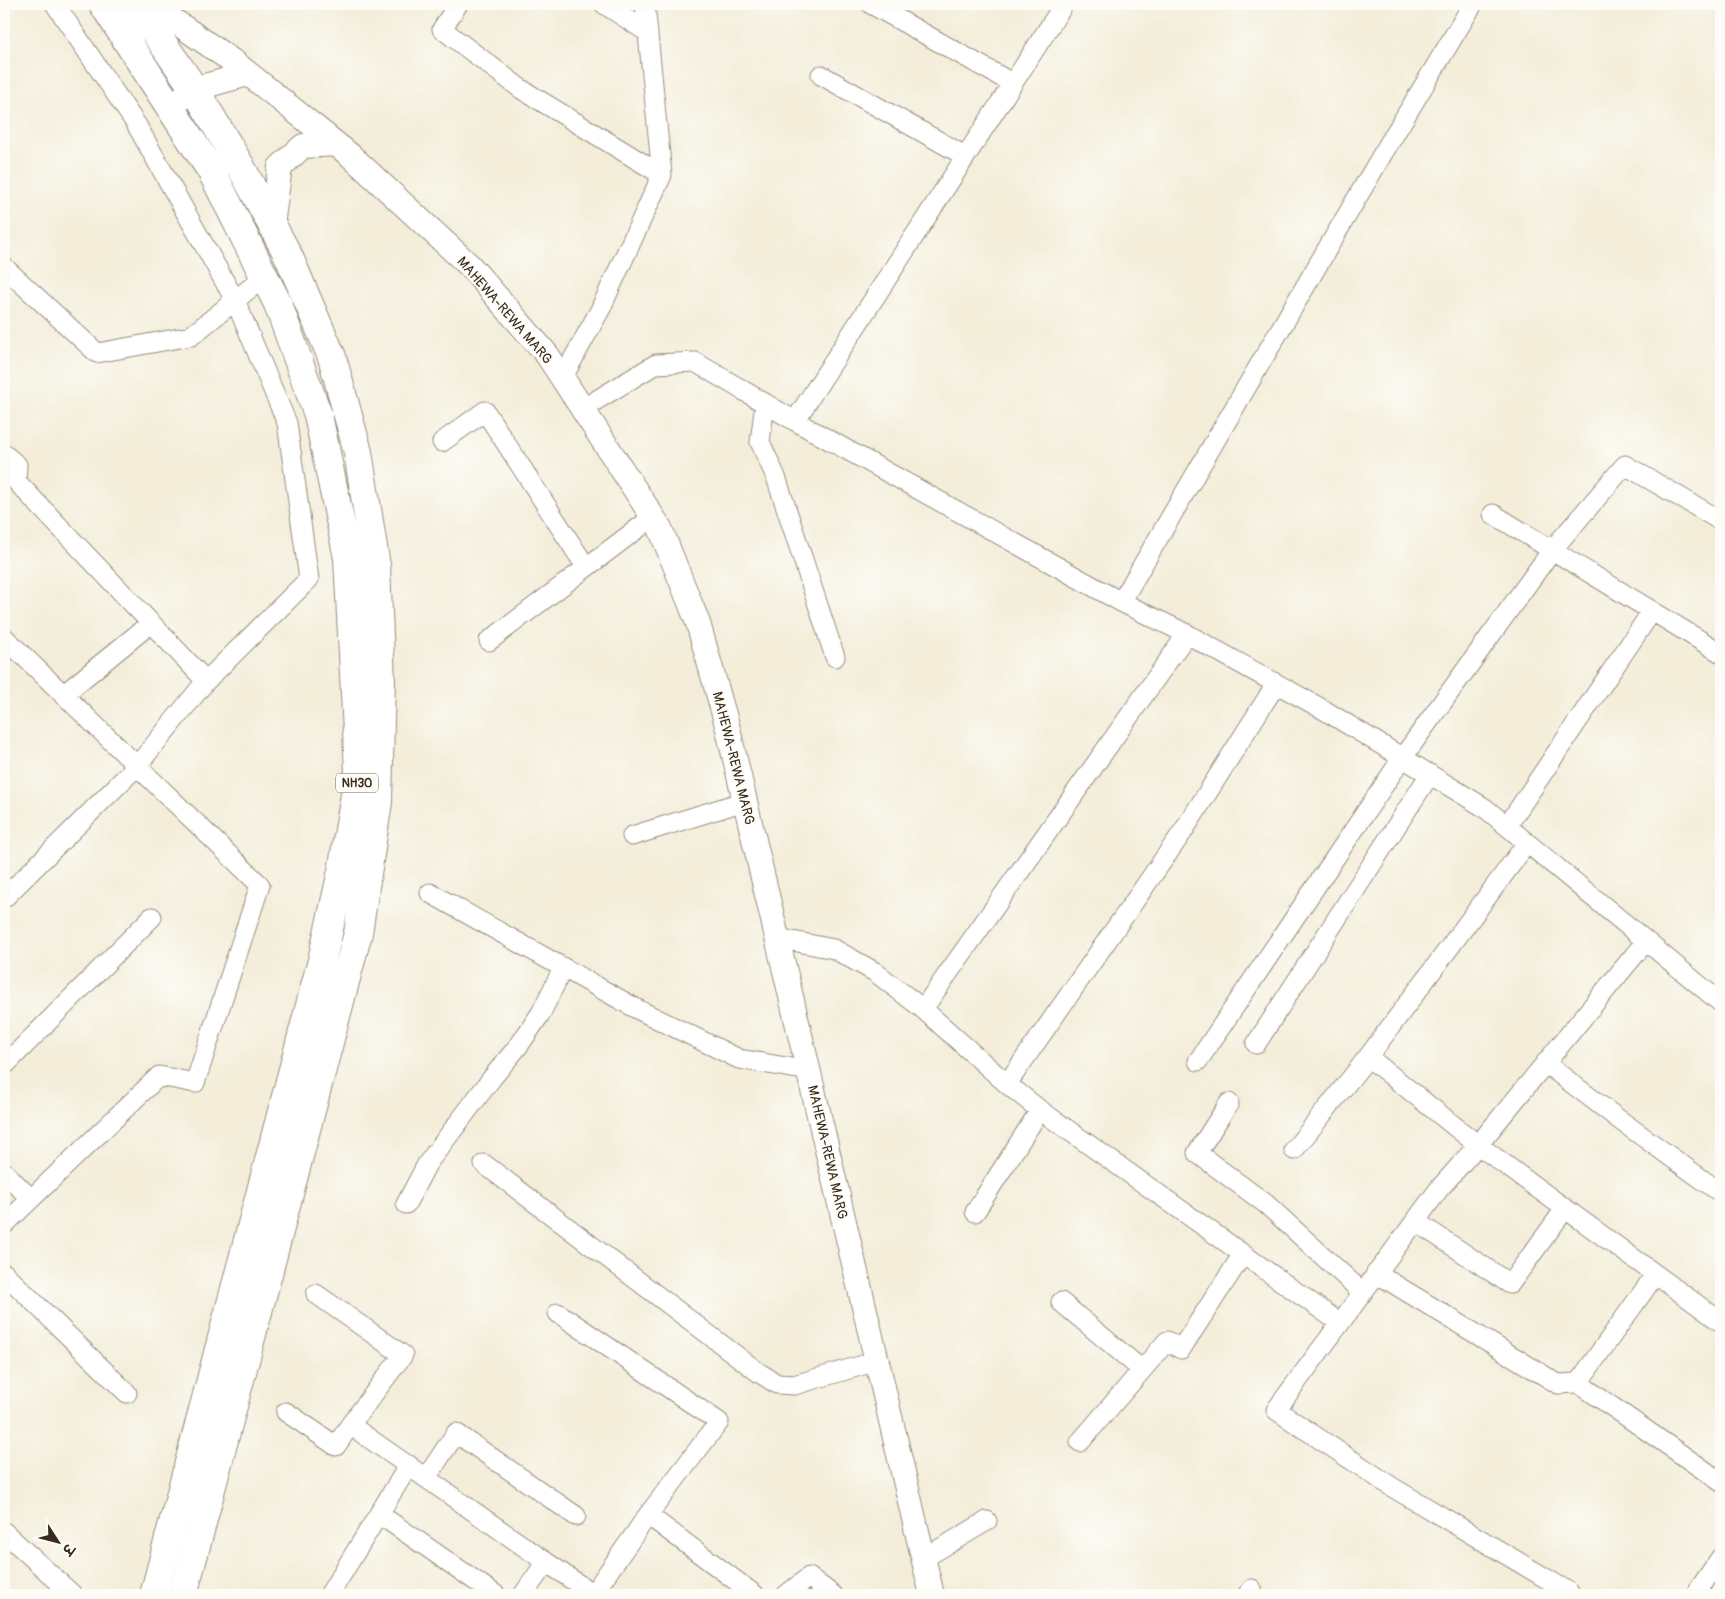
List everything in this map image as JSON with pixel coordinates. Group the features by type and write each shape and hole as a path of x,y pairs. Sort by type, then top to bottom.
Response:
{"highway":[{"name":"NH30","path":"103,4 212,172 278,304 318,415 348,558 359,770 342,871 322,960 154,1595"},
{"name":"NH30","path":"132,4 194,89 241,167 288,255 332,357 358,452 376,566 381,682 378,802 358,933 183,1595"}],"main road":[{"name":"MAHEWA-REWA MARG","path":"150,4 248,74 351,156 470,266 548,356 660,528 698,623 727,725 932,1595"},
{"path":"170,107 194,89 248,74"},
{"path":"272,225 280,167 303,146 336,144"}],"street":[{"path":"4,898 137,766 206,681 309,579 287,423 236,300 136,124 55,4"},
{"path":"458,4 442,29 521,89 662,175"},
{"path":"604,4 647,32"},
{"path":"562,379 600,310 662,175 645,4"},
{"path":"871,4 1012,83"},
{"path":"795,421 1064,4"},
{"path":"1121,602 1382,155 1473,4"},
{"path":"821,75 965,156"},
{"path":"4,266 97,353 191,336 264,276"},
{"path":"582,408 656,364 695,362 795,421 1121,602 1187,634 1324,710 1485,808 1721,1003"},
{"path":"765,403 760,442 776,478 835,658"},
{"path":"442,442 485,411 586,567"},
{"path":"4,454 17,465 10,487 151,622 206,681"},
{"path":"1198,1061 1403,757 1552,550 1625,465 1721,520"},
{"path":"1493,514 1721,653"},
{"path":"489,641 653,517"},
{"path":"1507,826 1652,611"},
{"path":"64,695 151,622"},
{"path":"923,1009 1187,634"},
{"path":"4,637 260,885 195,1083 159,1076 4,1225"},
{"path":"1007,1084 1184,830 1276,684"},
{"path":"1256,1044 1430,774"},
{"path":"632,836 745,801"},
{"path":"1294,1150 1368,1057 1527,843"},
{"path":"430,893 637,1009 738,1059 809,1072"},
{"path":"4,1066 152,917"},
{"path":"777,938 834,949 875,972 923,1009 1007,1084 1040,1110 1340,1323"},
{"path":"1569,1592 1392,1487 1276,1410 1439,1189 1478,1145 1646,941"},
{"path":"406,1204 427,1164 520,1044 541,1013 563,968"},
{"path":"1368,1057 1478,1145 1721,1322"},
{"path":"1545,1063 1620,1121 1721,1192"},
{"path":"1229,1104 1197,1153 1266,1204 1362,1292"},
{"path":"976,1212 1040,1110"},
{"path":"484,1164 758,1372 777,1384 794,1385 877,1361"},
{"path":"4,1172 31,1199"},
{"path":"1415,1221 1510,1284 1565,1209"},
{"path":"1080,1442 1167,1341 1181,1349 1243,1254"},
{"path":"4,1273 127,1393"},
{"path":"1376,1273 1558,1384 1578,1383 1721,1482"},
{"path":"1578,1383 1655,1275"},
{"path":"286,1412 336,1446 403,1355 316,1294"},
{"path":"1061,1302 1142,1370"},
{"path":"350,1425 593,1595 648,1515 719,1422 558,1313"},
{"path":"426,1478 456,1433 576,1516"},
{"path":"329,1595 409,1466"},
{"path":"379,1514 496,1595"},
{"path":"648,1515 755,1595"},
{"path":"924,1558 987,1521"},
{"path":"4,1532 73,1595"},
{"path":"1695,1595 1721,1557"},
{"path":"523,1595 546,1562"},
{"path":"786,1595 809,1577 833,1595"}]}
